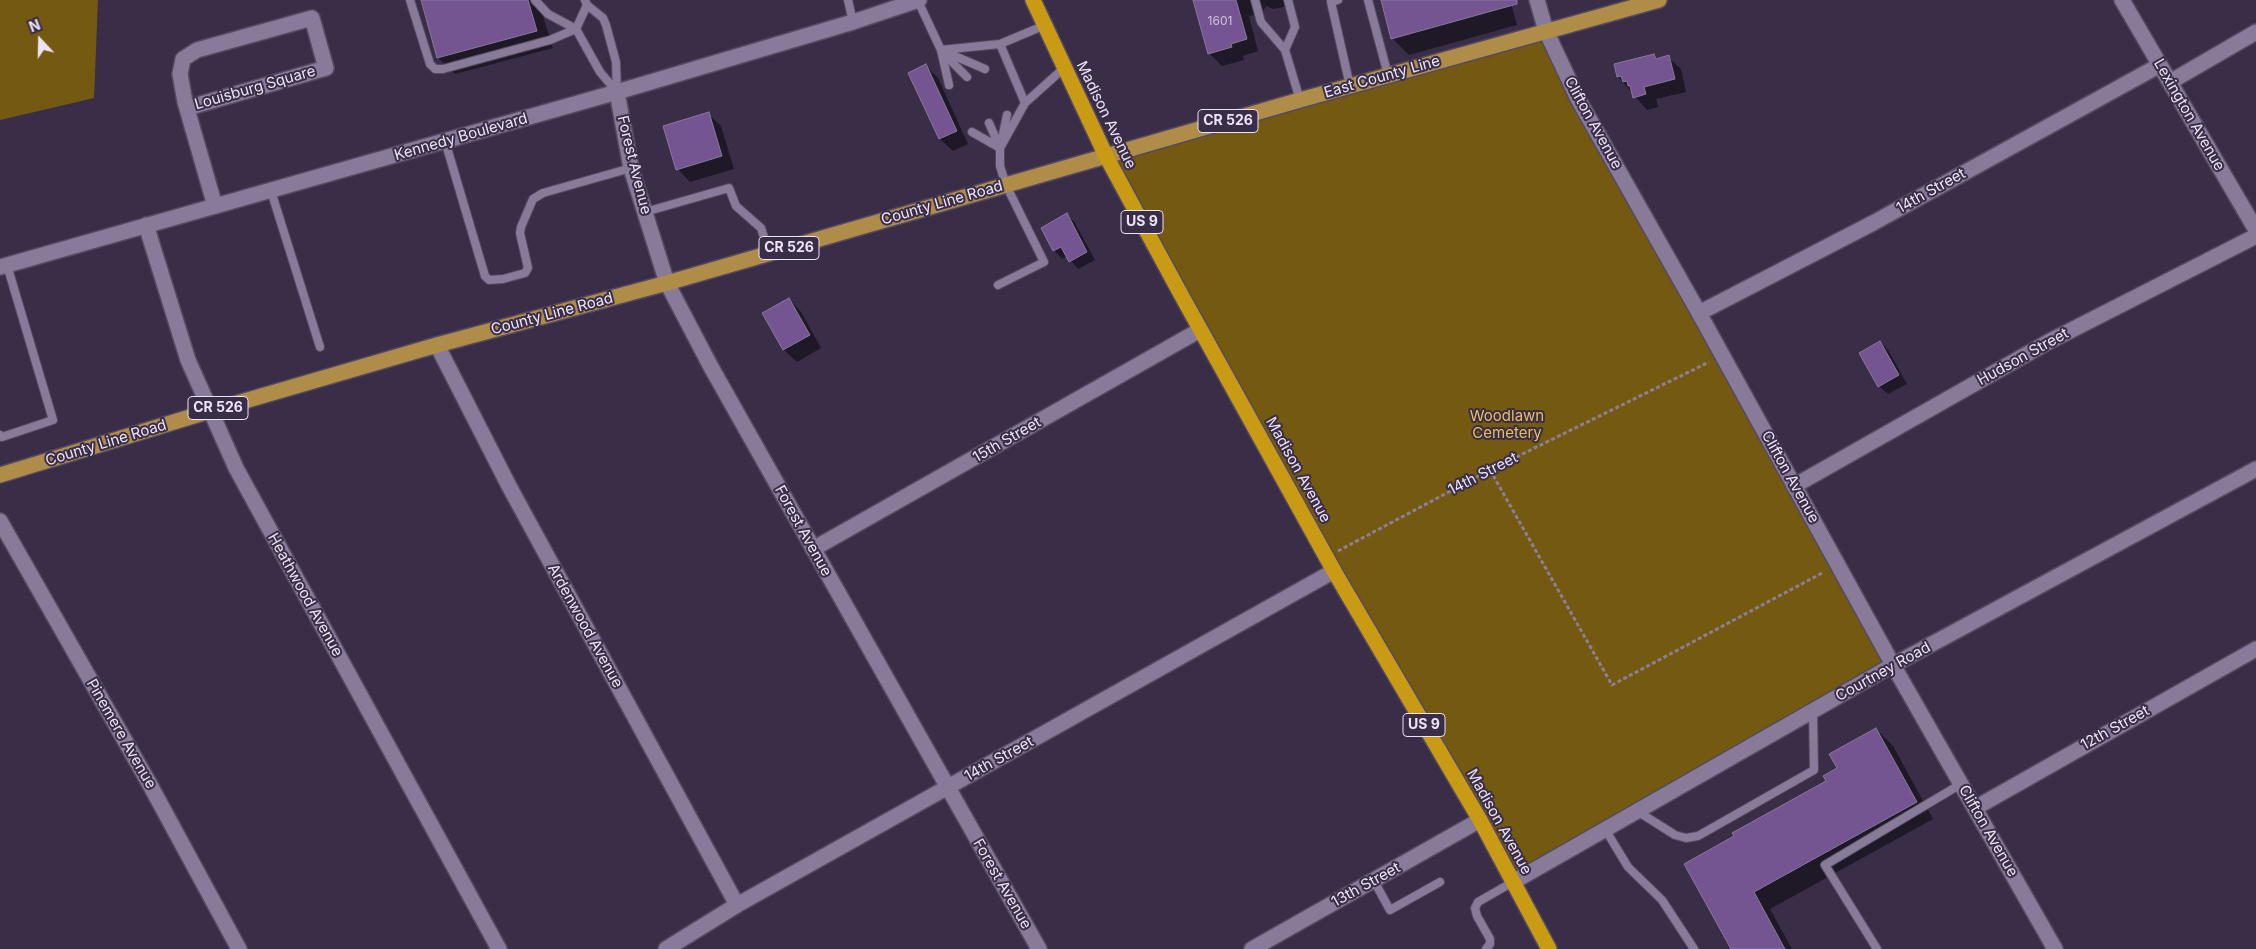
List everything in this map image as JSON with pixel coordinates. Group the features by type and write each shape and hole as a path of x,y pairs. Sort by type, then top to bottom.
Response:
{"highway":[{"name":"Madison Avenue","path":"1033,0 1043,26 1106,156 1200,330 1330,564 1480,820 1549,949"}],"main road":[{"name":"East County Line","path":"1106,156 1659,0"},
{"name":"County Line Road","path":"0,475 437,345 667,283 1106,156"}],"street":[{"name":"Kennedy Boulevard","path":"4,266 617,92 854,22 900,3 918,0"},
{"name":"Clifton Avenue","path":"1536,0 1546,31 1578,99 1723,355 1893,665 2055,949"},
{"name":"Lexington Avenue","path":"2122,0 2256,230"},
{"name":"Louisburg Square","path":"187,108 326,68 312,18 197,50 183,59 180,74 187,108 216,206"},
{"path":"2170,82 2256,32"},
{"name":"14th Street","path":"1699,313 1874,223 2160,66"},
{"name":"Forest Avenue","path":"617,92 631,168 667,283 711,367 1039,949"},
{"name":"Heathwood Avenue","path":"146,225 188,360 236,468 499,949"},
{"name":"Hudson Street","path":"1794,486 2050,341 2256,236"},
{"name":"15th Street","path":"813,549 1200,330"},
{"name":"Ardenwood Avenue","path":"437,345 509,486 737,905"},
{"name":"Courtney Road","path":"1513,882 1893,665 2256,468"},
{"name":"Pinemere Avenue","path":"0,521 149,782 239,949"},
{"name":"14th Street","path":"666,949 737,905 947,788 1330,564"},
{"name":"12th Street","path":"1975,808 2256,649"},
{"name":"13th Street","path":"1252,949 1480,820"}],"lane":[{"path":"410,0 430,64 435,69 443,70 576,30"},
{"path":"535,0 548,14 576,30 600,72 617,92"},
{"path":"848,0 854,22"},
{"path":"918,0 941,50 949,86"},
{"path":"1255,0 1261,22 1285,50 1300,100"},
{"path":"1285,50 1295,27 1288,0"},
{"path":"1338,0 1331,2 1350,86"},
{"path":"1368,0 1388,75"},
{"path":"576,30 586,3 603,18 616,62 617,92"},
{"path":"941,50 1000,44 1043,26"},
{"path":"1000,44 1025,103"},
{"path":"941,50 985,69"},
{"path":"941,50 967,77"},
{"path":"1000,148 1025,103 1064,68"},
{"path":"998,285 1044,262 1006,185 1000,166 1000,148 1007,115"},
{"path":"989,123 1000,148"},
{"path":"972,132 1000,148"},
{"path":"445,142 485,276 489,280 503,279 525,273 528,268 520,233 532,199 631,168"},
{"path":"645,212 729,188 736,206 761,228 769,253"},
{"path":"271,191 320,347"},
{"path":"0,435 2,437 53,420 4,266"},
{"path":"1637,811 1675,835 1686,838 1698,836 1814,770 1813,711"},
{"path":"1877,949 1825,864 1961,784"},
{"path":"1605,829 1628,867 1662,900 1694,949"},
{"path":"1374,881 1390,910 1440,882"},
{"path":"1486,949 1490,944 1490,939 1477,916 1475,908 1478,902 1513,882"}],"path":[{"name":"14th Street","path":"1330,564 1490,470 1723,355"},
{"path":"1490,470 1612,685 1838,565"}],"green space":[{"path":"0,0 98,0 94,98 0,120"},
{"name":"Woodlawn Cemetery","path":"1546,31 1893,665 1513,882 1106,156"}],"building":[{"path":"421,0 528,0 537,31 437,58"},
{"path":"1193,0 1236,0 1247,39 1231,44 1232,47 1208,54"},
{"path":"1381,0 1517,0 1517,4 1391,39"},
{"path":"1654,54 1656,59 1669,55 1675,79 1644,87 1646,94 1633,98 1627,81 1623,82 1621,76 1617,77 1614,64"},
{"path":"926,64 957,131 939,139 908,73"},
{"path":"709,112 722,156 676,170 663,126"},
{"path":"1067,213 1087,252 1069,262 1061,247 1053,251 1041,228"},
{"path":"789,298 810,335 783,350 762,313"},
{"path":"1880,341 1899,375 1878,387 1859,353"},
{"path":"1876,728 1917,802 1754,892 1785,949 1731,949 1684,864 1734,836 1732,833 1826,781 1823,776 1837,768 1829,754"}]}
